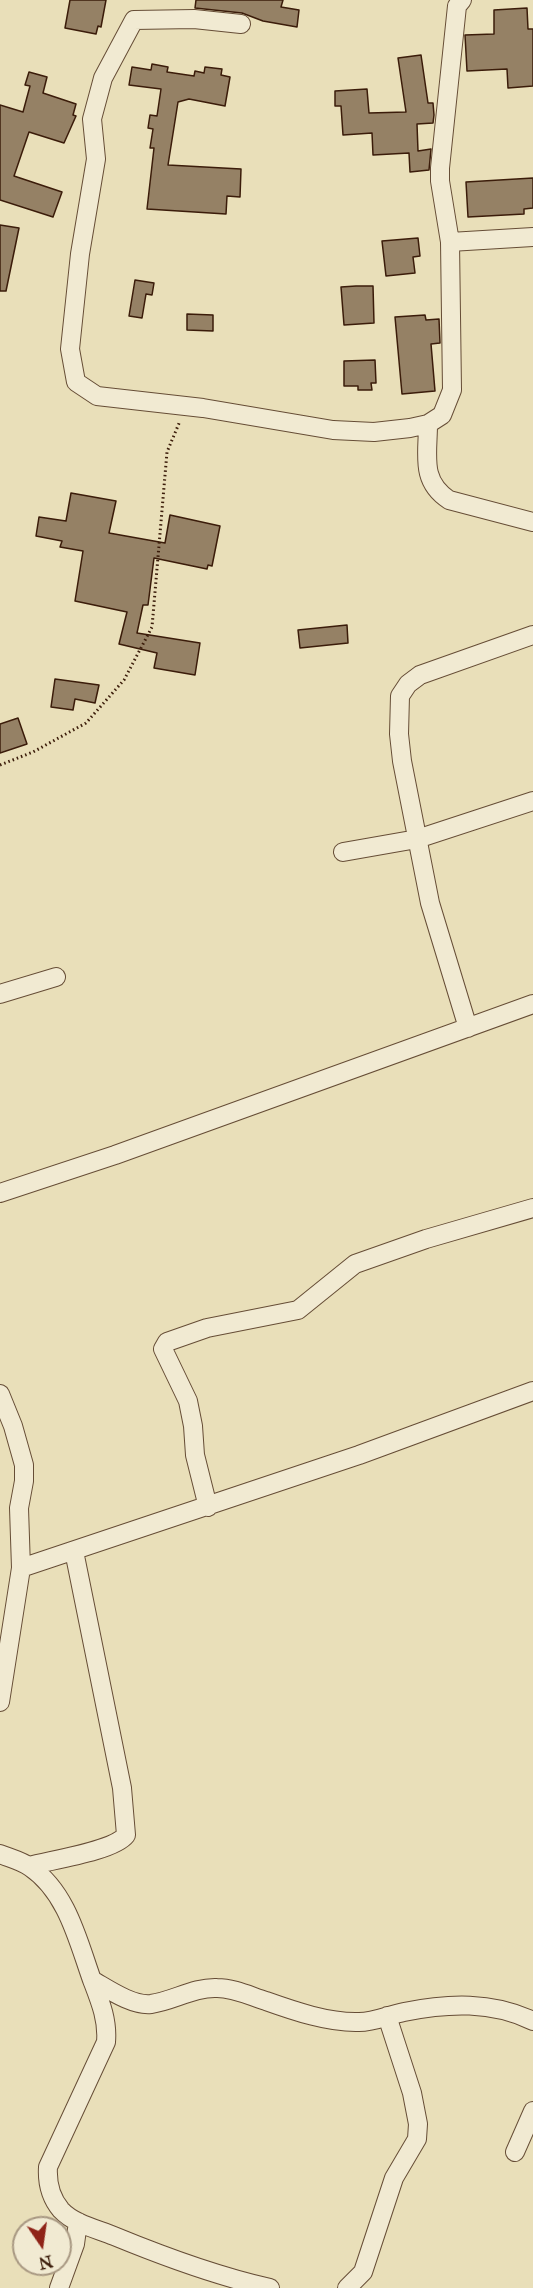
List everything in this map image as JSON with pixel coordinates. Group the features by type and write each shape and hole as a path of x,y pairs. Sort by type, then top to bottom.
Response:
{"street":[{"path":"241,24 194,19 134,20 103,78 92,119 96,159 80,254 70,349 76,382 96,396 203,408 333,430 374,432 429,424 442,415 452,390 450,242 440,168 457,6 462,0"},
{"path":"450,242 533,237"},
{"path":"429,424 428,477 436,492 448,500 533,522"},
{"path":"468,1028 430,903 399,734 400,696 408,684 420,675 533,635"},
{"path":"343,852 417,839 533,801"},
{"path":"0,994 56,977"},
{"path":"0,1192 105,1159 533,1004"},
{"path":"208,1507 195,1455 188,1401 163,1349 167,1342 207,1328 298,1310 355,1264 426,1239 533,1208"},
{"path":"21,1568 208,1507 533,1390"},
{"path":"0,1394 13,1426 24,1465 24,1481 19,1508 21,1568 5,1636 0,1702"},
{"path":"29,1866 105,1847 121,1841 126,1835 122,1788 74,1551"},
{"path":"0,1854 29,1866 50,1884 64,1905 107,2028 106,2042 48,2167 47,2181 62,2210 78,2222 170,2259 213,2281 270,2288"},
{"path":"92,1980 136,2002 150,2004 195,1991 217,1988 237,1991 293,2011 360,2023 429,2008 466,2005 500,2007 533,2021"},
{"path":"347,2288 363,2272 394,2178 417,2139 418,2124 412,2093 387,2016"},
{"path":"514,2152 533,2111"},
{"path":"59,2288 75,2244 78,2222"}],"path":[{"path":"0,765 33,752 86,723 123,680 152,627 167,452 180,421 203,408"}],"building":[{"path":"70,0 106,0 101,27 98,26 96,34 65,28"},
{"path":"196,0 283,0 281,7 299,10 297,27 263,21 242,13 195,8"},
{"path":"527,8 528,29 533,29 533,86 508,88 507,69 467,71 465,35 494,34 494,10"},
{"path":"421,55 428,103 433,103 434,115 433,123 417,124 418,151 431,149 429,170 410,172 409,153 373,155 372,133 343,135 341,106 335,106 335,91 367,89 369,113 406,112 398,58"},
{"path":"152,64 168,67 167,72 194,76 195,71 204,73 205,67 222,69 221,75 230,77 225,106 189,99 178,102 168,165 241,169 240,197 227,196 226,214 147,209 154,148 150,148 153,129 148,128 150,115 157,116 161,89 129,85 132,67 151,70"},
{"path":"29,72 47,77 43,93 76,104 73,115 76,116 64,143 29,132 14,176 62,192 53,217 0,200 0,105 23,112 30,86 25,85"},
{"path":"533,178 533,208 524,209 524,214 468,217 466,182"},
{"path":"0,225 19,228 6,291 0,291"},
{"path":"418,238 420,256 413,257 415,273 386,276 382,241"},
{"path":"135,280 154,283 152,295 146,294 142,318 129,316"},
{"path":"373,286 374,323 344,325 341,287"},
{"path":"187,314 213,315 213,331 187,330"},
{"path":"425,315 426,320 439,319 440,343 431,344 435,391 402,394 395,317"},
{"path":"375,360 376,383 371,383 372,390 358,390 358,386 344,386 344,361"},
{"path":"71,493 116,501 109,533 165,543 170,515 220,526 212,566 208,565 207,569 154,558 148,605 143,605 137,633 200,643 195,675 154,668 157,653 119,644 127,612 75,601 83,551 60,547 62,541 36,536 39,517 66,521"},
{"path":"347,625 348,643 300,648 298,630"},
{"path":"55,679 99,685 95,703 75,699 73,710 51,707"},
{"path":"18,718 27,744 0,753 0,724"}]}
